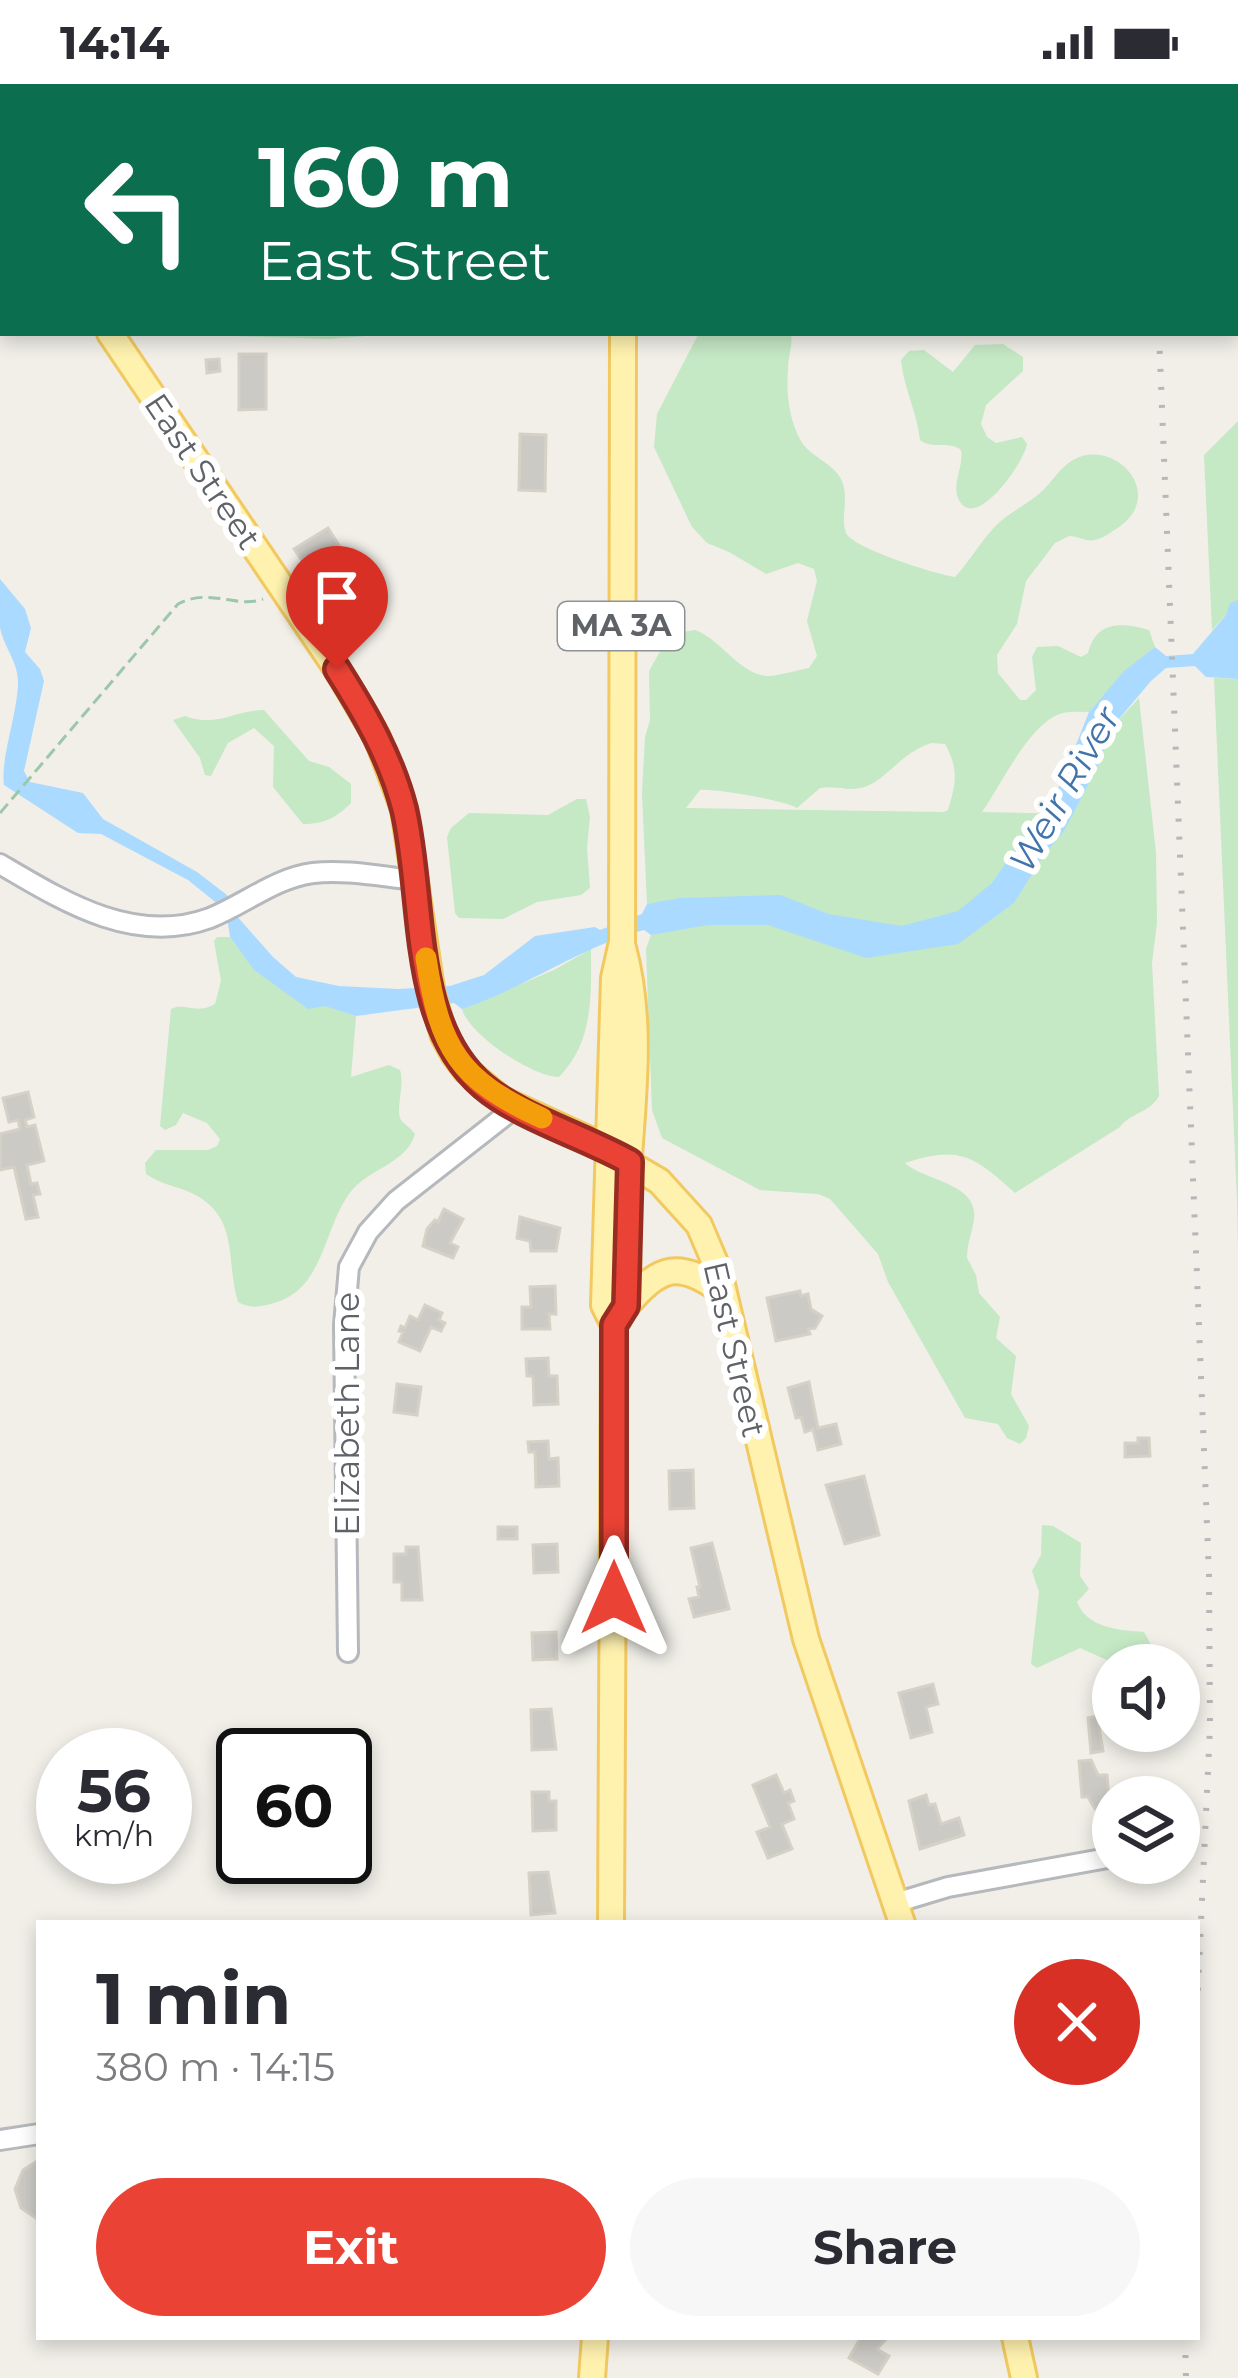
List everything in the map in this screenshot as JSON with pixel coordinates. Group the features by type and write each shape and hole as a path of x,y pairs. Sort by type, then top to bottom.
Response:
{"main road":[{"name":"East Street","path":"112,336 337,669 377,736 404,809 428,971 444,1036 466,1070 517,1107 659,1180 692,1214 710,1246 806,1639 899,1913"},
{"name":"MA 3A","path":"611,1920 620,1315 604,1305 634,1032 632,980 622,930 623,336"},
{"path":"620,1315 650,1280 666,1271 695,1274 723,1292"},
{"path":"592,2378 595,2340"},
{"path":"1016,2340 1024,2378"}],"street":[{"path":"0,864 98,916 148,926 209,918 286,880 317,873 416,880"},
{"name":"Elizabeth Lane","path":"348,1652 344,1325 349,1267 356,1248 396,1201 517,1107"},
{"path":"899,1913 948,1887 1092,1861"},
{"path":"0,2140 36,2134"}],"path":[{"path":"0,813 178,604 192,597 216,596 256,602 280,589"}],"green space":[{"path":"234,336 366,336 329,339"},
{"path":"697,336 791,336 788,387 797,433 805,447 841,479 846,533 879,553 955,577 996,526 1073,460 1104,456 1118,462 1136,485 1138,499 1119,527 1095,540 1069,536 1055,543 1026,581 1017,624 997,655 998,673 1020,700 1026,700 1036,690 1032,657 1037,647 1058,646 1081,657 1103,630 1120,625 1149,630 1155,647 1125,671 1089,712 1060,714 1037,730 982,812 1072,814 1113,726 1139,698 1156,853 1152,963 1159,1096 1120,1127 1015,1193 965,1157 940,1155 905,1163 959,1190 973,1207 967,1258 979,1293 1000,1317 996,1338 1016,1356 1011,1394 1029,1426 1020,1444 1007,1438 998,1424 965,1418 888,1282 878,1254 830,1199 760,1190 662,1138 652,1110 646,949 655,934 655,903 647,904 642,793 650,720 649,671 670,634 695,630 760,675 809,668 817,656 807,621 817,581 814,569 798,563 766,574 707,543 692,527 654,447 657,414","holes":["931,743 945,744 952,761 953,792 944,812 686,808 700,790 797,808 820,788 867,786"]},
{"path":"1003,344 1023,357 1023,371 986,405 981,424 996,443 1022,437 1027,444 997,492 975,508 965,507 957,492 961,450 920,440 901,360 909,351 924,350 953,372 975,345"},
{"path":"1238,421 1238,602 1212,630 1204,455"},
{"path":"1214,678 1238,679 1238,1247 1237,1201"},
{"path":"264,710 309,761 329,767 351,784 351,803 340,813 303,824 273,787 274,746 254,728 228,743 211,776 205,775 200,758 173,720 185,716 216,720"},
{"path":"586,799 590,817 590,888 581,895 537,902 503,919 459,918 447,837 451,828 469,813 548,815"},
{"path":"217,937 230,937 255,965 287,985 356,1016 351,1077 389,1065 400,1070 399,1116 415,1134 405,1151 353,1189 304,1284 291,1296 260,1306 238,1302 226,1231 212,1207 146,1174 145,1163 156,1150 208,1150 220,1139 207,1123 183,1113 176,1125 165,1130 160,1126 171,1009 215,1004 221,981"},
{"path":"591,949 585,1033 559,1077 503,1053 467,1019 462,1009"},
{"path":"1042,1525 1053,1526 1081,1543 1080,1576 1089,1589 1077,1602 1082,1611 1104,1626 1144,1632 1151,1644 1092,1644 1092,1653 1080,1648 1037,1668 1031,1664 1039,1592 1032,1571 1041,1555"}],"water":[{"name":"Weir River","path":"0,579 25,609 31,628 25,652 44,681 24,771 30,782 83,793 103,819 197,872 227,895 234,913 296,977 339,986 450,986 484,975 535,936 600,930 642,914 647,904 680,898 781,895 828,914 902,926 958,911 992,883 1060,785 1089,712 1124,671 1155,647 1166,656 1193,654 1226,615 1230,603 1238,600 1238,679 1206,677 1195,666 1166,668 1151,681 1113,726 1064,831 1014,903 958,944 866,958 768,925 708,925 651,935 644,930 462,1009 454,1003 356,1016 325,1006 308,1009 254,970 230,937 227,917 219,905 188,880 101,834 78,833 4,785 18,682 0,627"}],"building":[{"path":"239,354 266,354 266,409 239,410"},
{"path":"219,359 220,371 207,373 206,360"},
{"path":"520,434 546,435 545,491 519,490"},
{"path":"328,528 370,594 372,613 357,614 355,596 337,567 315,581 299,565 303,562 294,549"},
{"path":"28,1092 34,1117 25,1120 27,1127 35,1125 44,1161 27,1165 31,1184 37,1183 40,1194 33,1195 38,1217 26,1219 14,1167 0,1170 0,1134 20,1129 18,1120 9,1122 3,1098"},
{"path":"444,1209 463,1219 450,1243 458,1247 453,1258 423,1246 427,1229 438,1222"},
{"path":"520,1217 560,1228 556,1251 531,1251 530,1241 517,1238"},
{"path":"555,1286 556,1314 549,1314 550,1329 522,1329 522,1307 531,1307 530,1287"},
{"path":"800,1291 801,1296 808,1294 811,1309 822,1316 815,1328 808,1329 810,1334 776,1341 767,1298"},
{"path":"425,1305 442,1313 439,1320 445,1323 441,1331 431,1327 420,1351 399,1342 403,1332 399,1331 410,1316 418,1320"},
{"path":"548,1358 549,1376 557,1376 558,1404 534,1405 533,1376 527,1376 526,1359"},
{"path":"809,1382 818,1428 836,1424 841,1444 818,1450 813,1429 805,1432 801,1417 796,1418 788,1388"},
{"path":"397,1384 421,1387 417,1415 394,1412"},
{"path":"1138,1438 1149,1438 1150,1456 1125,1457 1125,1443 1138,1443"},
{"path":"548,1441 549,1459 558,1458 559,1486 536,1487 535,1452 529,1452 528,1442"},
{"path":"693,1470 694,1508 670,1509 669,1471"},
{"path":"864,1476 879,1535 845,1544 826,1485"},
{"path":"498,1527 517,1527 517,1539 498,1539"},
{"path":"712,1543 729,1609 694,1617 689,1599 699,1597 700,1587 691,1548"},
{"path":"557,1544 558,1572 534,1573 533,1545"},
{"path":"406,1547 418,1547 422,1600 402,1600 402,1582 394,1582 394,1554 406,1554"},
{"path":"556,1632 557,1659 533,1660 532,1633"},
{"path":"933,1684 938,1704 926,1707 932,1732 911,1738 899,1693"},
{"path":"551,1709 556,1749 532,1750 531,1710"},
{"path":"1092,1717 1092,1752 1097,1752 1091,1753 1088,1718"},
{"path":"1091,1760 1098,1775 1107,1775 1092,1776 1092,1804 1082,1797 1079,1761"},
{"path":"776,1775 784,1793 790,1790 794,1801 788,1803 794,1819 782,1824 792,1849 768,1858 757,1832 770,1827 753,1785"},
{"path":"532,1792 549,1792 549,1801 556,1801 556,1830 533,1831"},
{"path":"926,1795 929,1805 935,1804 941,1824 959,1818 964,1835 920,1849 909,1801"},
{"path":"548,1872 555,1913 531,1915 529,1873"},
{"path":"36,2162 36,2218 21,2208 15,2189 23,2170"},
{"path":"859,2340 885,2340 877,2349 889,2356 878,2374 849,2358"}],"railway":[{"path":"1159,336 1209,1575 1210,1727 1200,1943"},
{"path":"1185,2340 1186,2378"}],"slow traffic":[{"path":"426,958 437,1017 454,1054 484,1087 542,1118"}],"route":[{"path":"337,669 377,736 404,809 432,995 454,1054 502,1100 630,1162 626,1306 614,1325 614,1598"}]}
